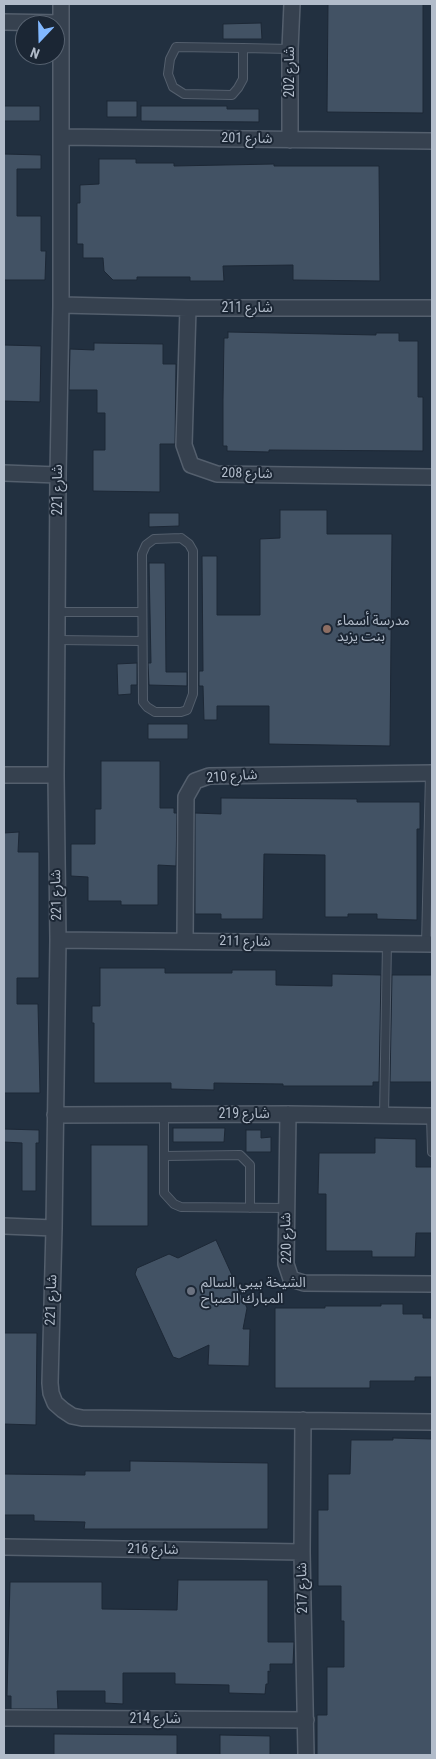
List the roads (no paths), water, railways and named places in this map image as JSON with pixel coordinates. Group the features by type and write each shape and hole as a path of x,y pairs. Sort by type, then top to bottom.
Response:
{"street":[{"name":"شارع 202","path":"290,140 292,4"},
{"name":"شارع 221","path":"61,65 61,305 56,775 58,940 51,1393 55,1403 63,1410 72,1416 82,1418 432,1422"},
{"name":"شارع 201","path":"61,138 432,140"},
{"name":"شارع 211","path":"61,305 188,308 432,308"},
{"name":"شارع 208","path":"188,308 184,445 191,464 217,474 432,477"},
{"path":"4,473 58,475"},
{"name":"شارع 210","path":"185,941 186,797 195,781 209,776 431,773"},
{"path":"4,775 56,775"},
{"name":"شارع 211","path":"58,940 429,944"},
{"name":"شارع 219","path":"55,1115 288,1114 432,1116"},
{"name":"شارع 220","path":"288,1114 286,1264 291,1278 304,1283 432,1284"},
{"path":"4,1226 54,1228"},
{"name":"شارع 217","path":"303,1420 302,1552 306,1755"},
{"name":"شارع 216","path":"4,1547 302,1552"},
{"name":"شارع 214","path":"4,1718 306,1720"}],"lane":[{"path":"243,48 243,79 232,95 184,94 174,87 168,74 170,59 176,47 243,48 290,49"},
{"path":"181,538 189,544 193,551 193,694 187,710 181,712 155,712 143,702 142,612 142,554 146,545 154,539 181,538"},
{"path":"58,612 142,612"},
{"path":"57,640 142,641"},
{"path":"429,944 431,773"},
{"path":"384,1116 387,944"},
{"path":"164,1114 164,1193 174,1204 181,1207 287,1208"},
{"path":"432,1116 432,1152"},
{"path":"164,1156 240,1155 250,1165 250,1208"}],"place":[{"name":"مدرسة أسماء بنت يزيد","path":"327,629"},
{"name":"الشيخة بيبي السالم المبارك الصباح","path":"191,1291"}]}
